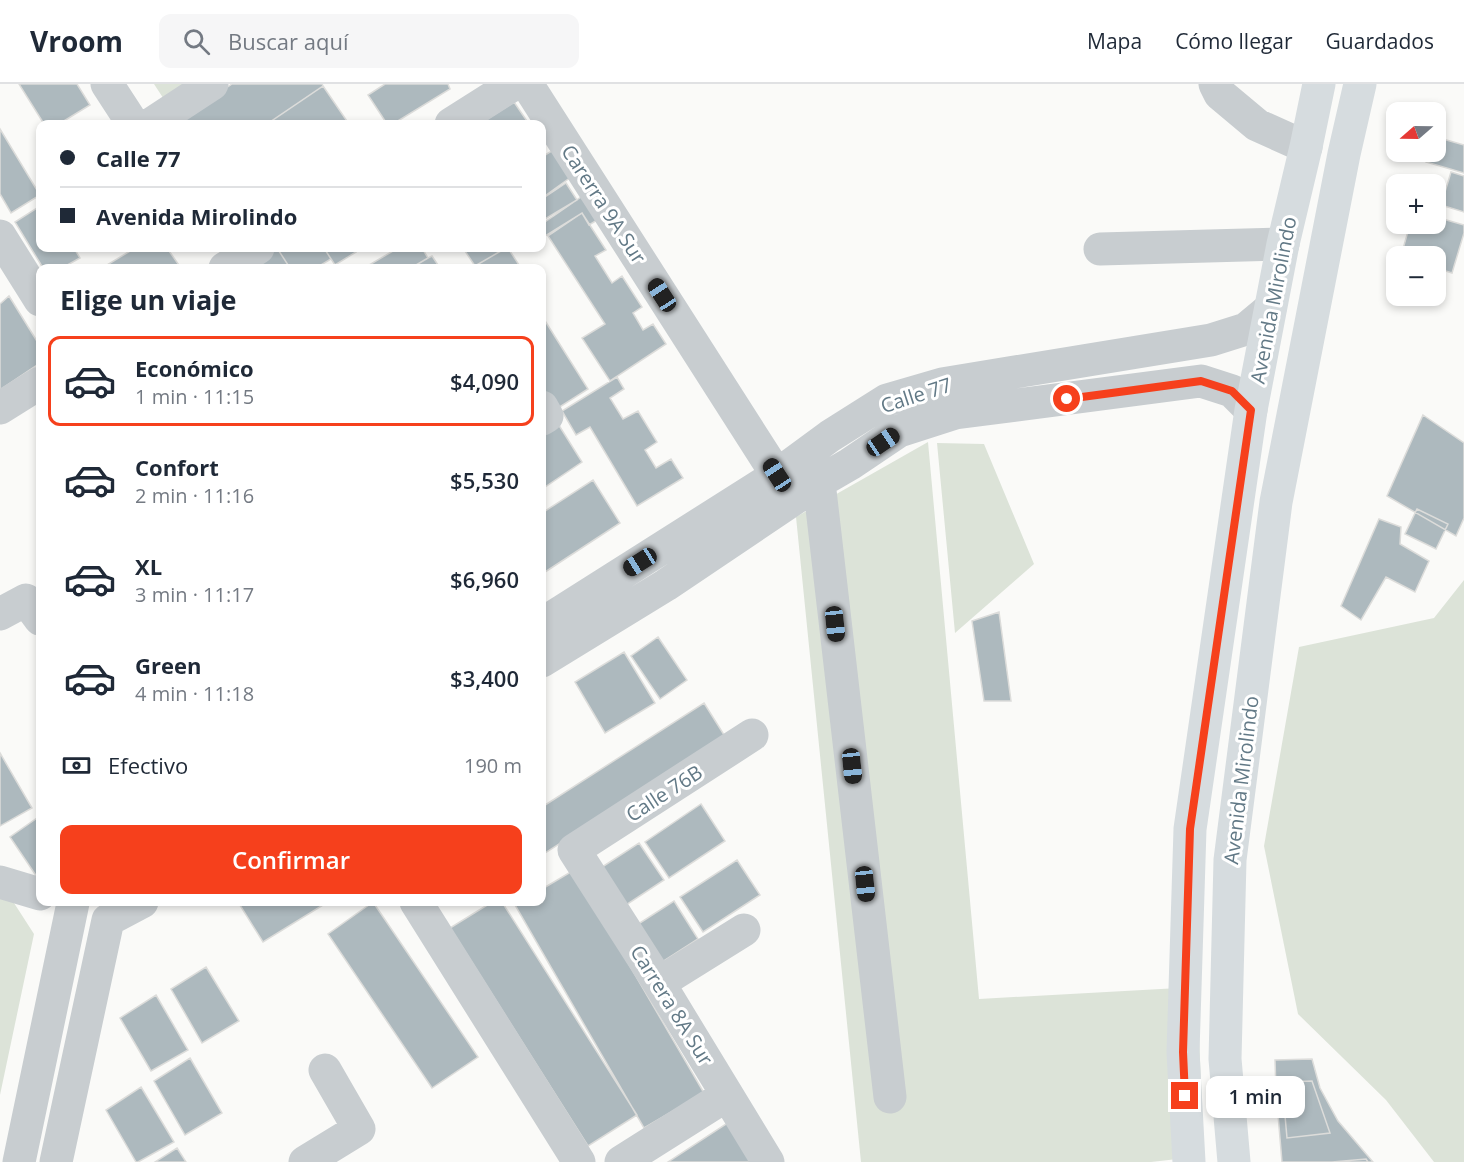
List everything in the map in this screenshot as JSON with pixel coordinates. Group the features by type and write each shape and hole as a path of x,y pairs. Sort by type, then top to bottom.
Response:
{"main road":[{"name":"Avenida Mirolindo","path":"1189,1162 1183,1052 1190,829 1251,410 1282,244 1319,84"},
{"name":"Avenida Mirolindo","path":"1234,1162 1226,1059 1230,860 1276,502 1344,154 1360,84"}],"street":[{"path":"106,84 130,120"},
{"path":"156,120 212,84"},
{"path":"457,120 514,84"},
{"name":"Carerra 9A Sur","path":"527,84 777,475"},
{"path":"1215,84 1220,94 1257,125 1306,147"},
{"path":"0,236 36,294"},
{"path":"1100,249 1282,244"},
{"path":"232,264 251,252"},
{"name":"Calle 77","path":"546,659 666,585 811,469 830,436 887,400 942,384 1211,340 1246,329 1270,309"},
{"name":"Calle 77","path":"546,621 777,475 850,464 899,431 955,413 1201,381 1232,391 1251,410"},
{"path":"0,408 36,386"},
{"path":"811,469 890,1097"},
{"name":"Calle 76B","path":"574,850 752,735"},
{"name":"Carrera 8A Sur","path":"574,850 659,983 768,1162"},
{"path":"0,882 36,893"},
{"path":"19,1162 71,906"},
{"path":"80,906 108,920"},
{"path":"56,1162 108,920 134,906"},
{"path":"419,906 579,1162"},
{"path":"659,983 744,930"},
{"path":"305,1162 358,1129 325,1070"},
{"path":"621,1162 727,1095"}],"shaded area":[{"path":"154,84 212,84 171,110"},
{"path":"928,442 979,999 1197,987 1204,1156 1151,1162 861,1162 796,517"},
{"path":"937,443 984,444 1034,564 955,633"},
{"path":"1464,580 1464,1162 1434,1162 1386,1100 1298,1014 1264,846 1299,647 1434,618"},
{"path":"0,888 5,889 34,934 0,1095"}],"building":[{"path":"19,84 77,84 90,105 66,120 42,120"},
{"path":"232,84 322,84 323,86 273,120 179,120"},
{"path":"385,84 448,84 450,89 400,120 384,120 368,95"},
{"path":"323,86 346,120 273,120"},
{"path":"514,102 526,120 485,120"},
{"path":"0,129 36,188 36,197 11,213 0,194"},
{"path":"1446,140 1464,145 1464,173 1426,162 1446,162"},
{"path":"553,150 571,177 546,195 546,154"},
{"path":"1451,172 1464,176 1464,212 1446,207 1446,188"},
{"path":"566,183 577,200 546,218 546,196"},
{"path":"584,195 599,219 589,225 582,213 546,236 546,221"},
{"path":"36,209 36,252 76,252 80,258 69,264 41,264 15,222"},
{"path":"582,213 606,250 595,256 612,283 622,276 642,307 633,313 643,330 653,324 666,344 610,381 582,338 605,324 548,236"},
{"path":"1446,220 1464,225 1464,233 1452,273 1446,271 1446,246 1404,246 1407,234 1446,234"},
{"path":"128,252 170,252 178,264 109,264"},
{"path":"268,252 280,252 287,264 252,264"},
{"path":"280,252 327,252 331,259 323,264 287,264"},
{"path":"327,252 356,252 337,264"},
{"path":"391,252 424,252 428,258 418,264 371,264"},
{"path":"466,252 499,252 478,264 474,264"},
{"path":"499,252 511,252 518,264 478,264"},
{"path":"432,256 437,264 418,264"},
{"path":"9,296 36,340 36,366 0,390 0,304"},
{"path":"546,322 588,389 555,410 546,395"},
{"path":"617,377 624,389 610,398 623,419 638,411 657,442 645,450 656,468 671,459 683,478 637,506 590,427 576,435 562,411"},
{"path":"1423,415 1464,443 1464,518 1456,536 1387,496"},
{"path":"555,419 582,462 546,486 546,425"},
{"path":"593,480 620,523 546,571 546,510"},
{"path":"1417,509 1448,524 1436,549 1405,534"},
{"path":"1379,519 1401,527 1400,544 1429,561 1415,592 1386,577 1361,620 1341,606"},
{"path":"999,612 1011,701 984,701 972,621"},
{"path":"658,637 687,680 660,699 631,656"},
{"path":"624,652 655,703 605,733 575,682"},
{"path":"704,703 726,738 546,852 546,804"},
{"path":"0,753 32,808 0,826"},
{"path":"701,804 725,841 669,878 645,842"},
{"path":"36,819 36,876 10,837"},
{"path":"639,843 664,880 623,907 599,869"},
{"path":"737,860 760,895 703,932 680,897"},
{"path":"574,870 704,1093 644,1128 516,906 546,906 546,887"},
{"path":"674,901 698,939 656,966 632,928"},
{"path":"240,906 322,906 263,942"},
{"path":"367,906 376,906 478,1057 432,1088 328,934"},
{"path":"486,906 505,906 637,1115 588,1146 450,928"},
{"path":"206,967 239,1021 202,1043 171,989"},
{"path":"156,995 188,1050 151,1071 120,1018"},
{"path":"190,1058 222,1113 185,1135 154,1081"},
{"path":"1312,1059 1320,1088 1338,1121 1373,1162 1282,1162 1275,1060"},
{"path":"1312,1081 1330,1133 1287,1138 1282,1082"},
{"path":"141,1087 174,1142 136,1162 106,1110"},
{"path":"729,1122 755,1162 668,1162"},
{"path":"177,1148 186,1162 155,1162"},
{"path":"1366,1159 1368,1162 1332,1162"}],"route":[{"path":"1067,399 1201,381 1232,391 1251,410 1190,829 1183,1052 1185,1096"}]}
